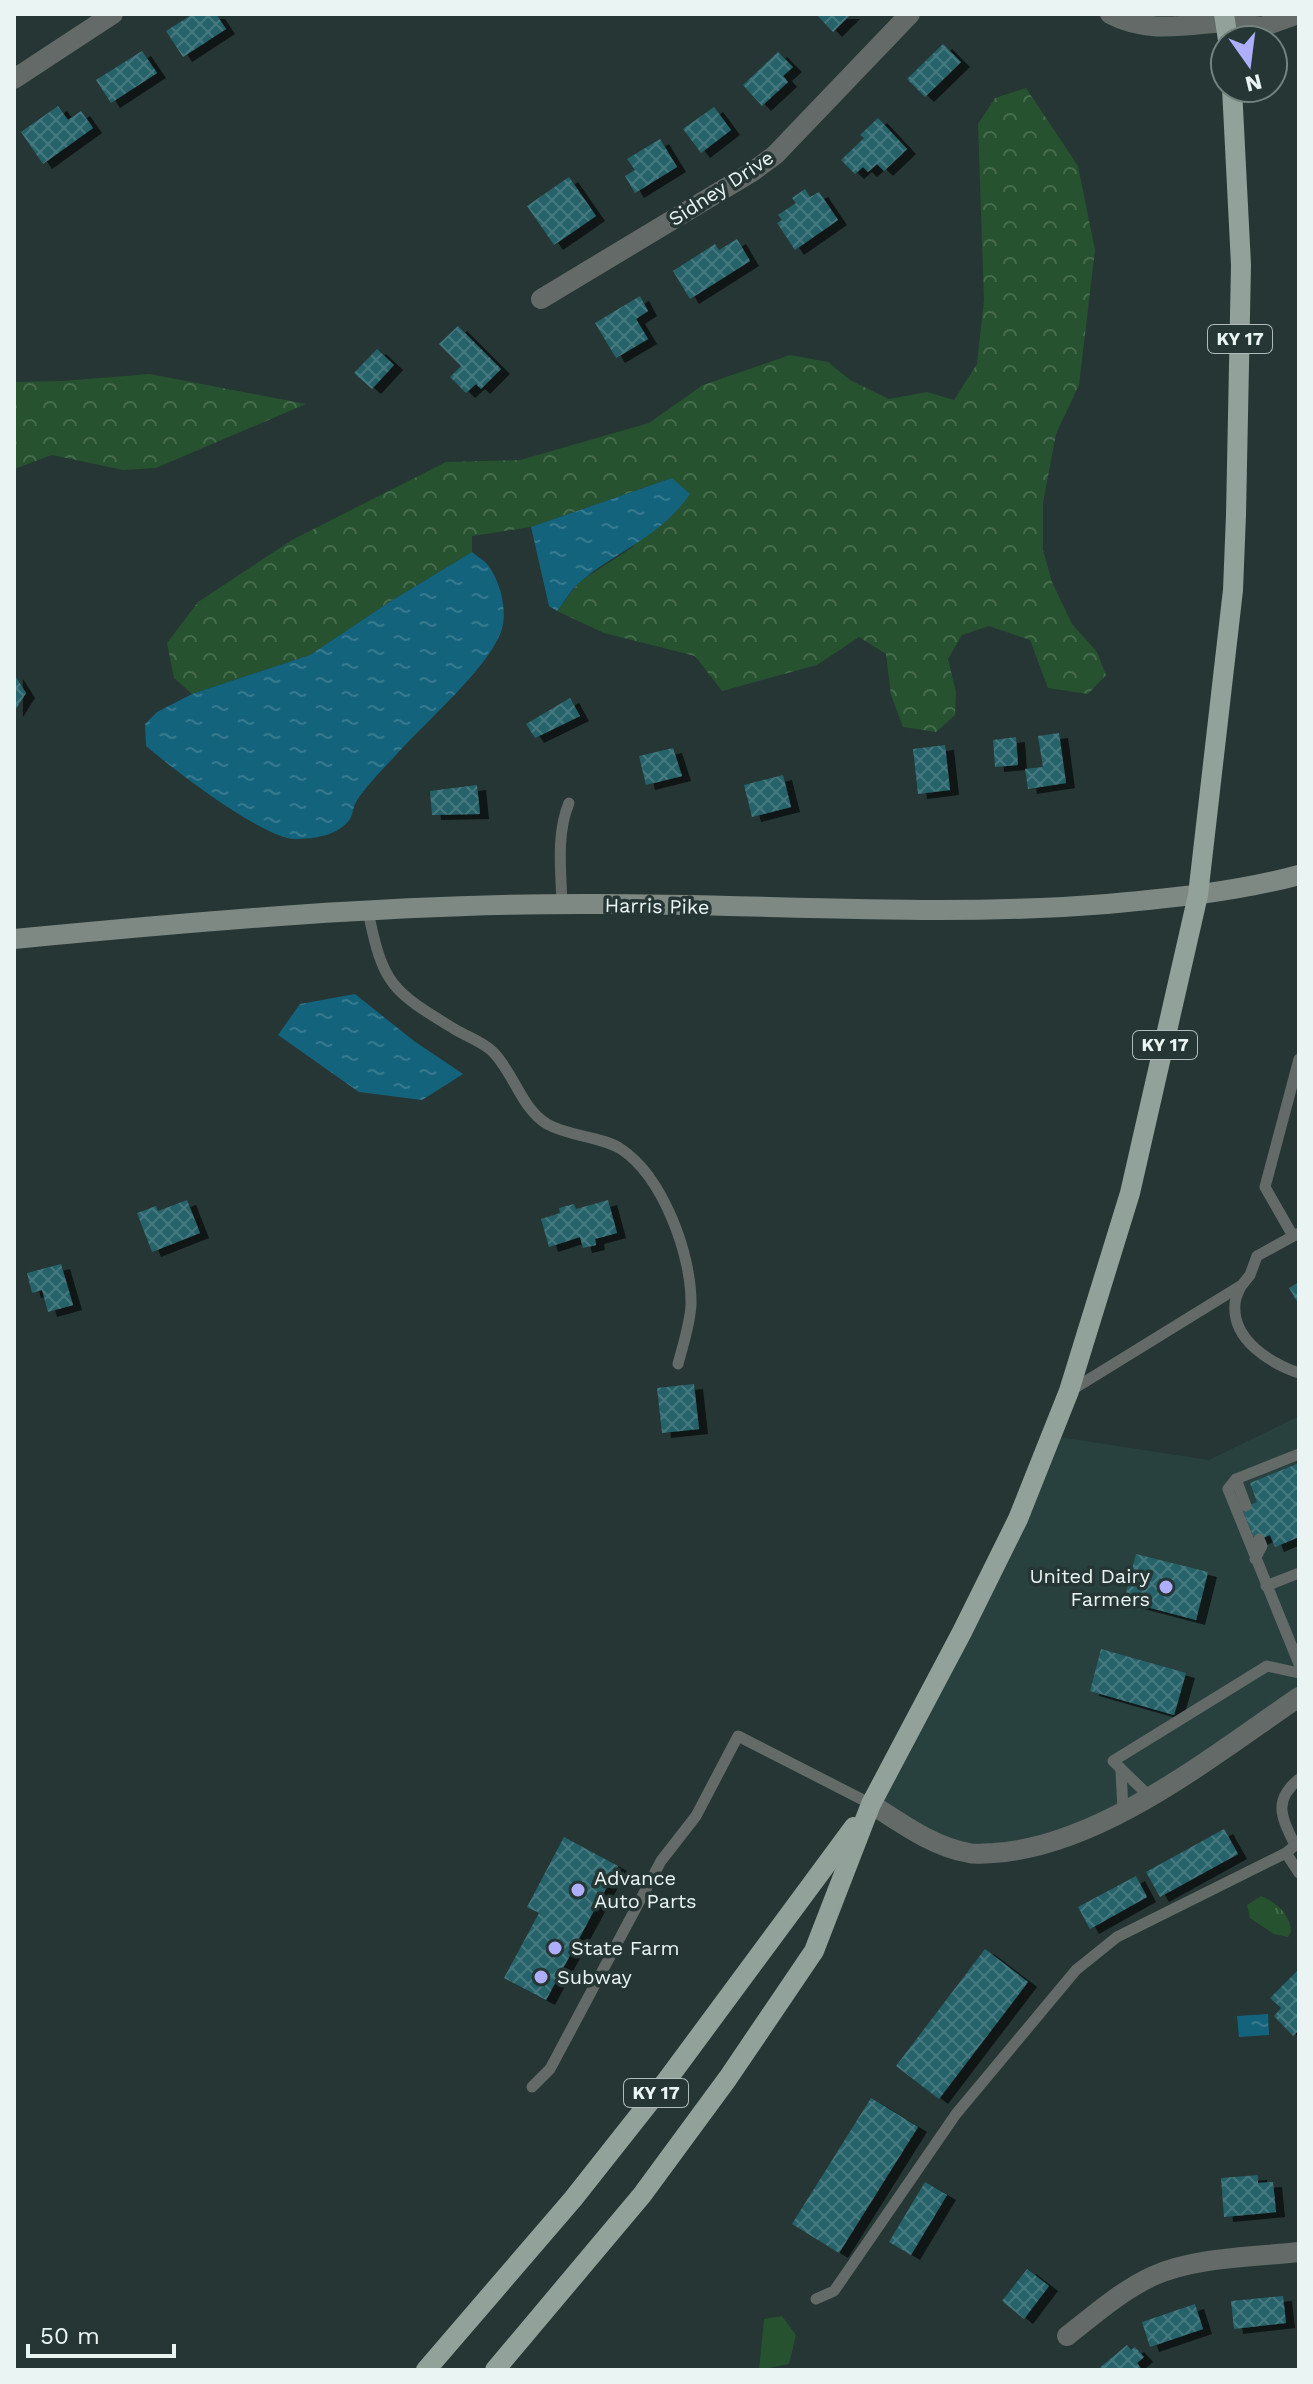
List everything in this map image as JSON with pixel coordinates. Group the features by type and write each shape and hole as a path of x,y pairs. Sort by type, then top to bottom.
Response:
{"main road":[{"name":"KY 17","path":"495,2370 642,2195 728,2078 814,1951 871,1804 1018,1519 1069,1391 1130,1193 1198,895 1233,590 1236,530 1241,265 1233,104"},
{"name":"Harris Pike","path":"14,939 218,920 562,904 829,910 992,910 1076,906 1198,895 1299,875"},
{"name":"KY 17","path":"426,2370 573,2199 667,2080 871,1804"}],"street":[{"path":"14,79 113,14"},
{"name":"Sidney Drive","path":"541,299 764,163 823,107 910,14"},
{"path":"1110,14 1125,22 1149,28 1229,22 1262,27 1295,14"},
{"path":"871,1804 925,1837 970,1854 1020,1851 1081,1832 1149,1796 1299,1697"},
{"path":"1067,2336 1122,2294 1153,2276 1188,2265 1299,2252"}],"lane":[{"path":"562,904 561,831 569,803"},
{"path":"368,911 377,955 388,979 406,998 490,1049 504,1065 535,1115 565,1133 620,1148 643,1169 674,1217 685,1264 691,1304 678,1364"},
{"path":"1299,1059 1265,1187 1296,1234 1257,1256 1235,1303 1238,1323 1261,1356 1299,1373"},
{"path":"1069,1391 1242,1285"},
{"path":"1299,1454 1236,1479 1228,1489 1299,1664"},
{"path":"1236,1479 1246,1506"},
{"path":"1255,1559 1262,1546 1259,1539"},
{"path":"1266,1586 1299,1573"},
{"path":"1149,1796 1113,1761 1267,1666 1299,1673"},
{"path":"532,2087 550,2069 661,1861 696,1816 738,1736 871,1804"},
{"path":"1121,1771 1123,1810"},
{"path":"1299,1779 1285,1793 1281,1809 1299,1873"},
{"path":"816,2299 834,2291 956,2114 1076,1970 1117,1937 1293,1846"}],"shaded area":[{"path":"1299,1416 1299,1697 1081,1832 970,1854 871,1804 1052,1436 1209,1460"}],"green space":[{"path":"1026,88 1078,166 1095,250 1079,385 1056,434 1043,503 1043,550 1052,582 1072,624 1097,652 1106,675 1088,694 1048,688 1030,640 989,626 962,635 948,659 956,692 955,715 936,732 903,727 891,695 886,654 859,637 817,665 722,691 695,656 604,633 557,611 579,582 633,547 672,478 531,527 472,536 472,552 310,655 192,694 174,678 167,643 198,602 292,540 446,462 520,460 649,423 703,385 790,355 828,362 850,380 889,399 927,392 954,400 977,364 984,300 978,124 995,98"},
{"path":"150,374 306,404 156,468 123,470 52,455 14,469 14,382"},
{"path":"1261,1896 1285,1915 1291,1932 1288,1937 1274,1934 1250,1918 1247,1905"},
{"path":"782,2316 796,2335 789,2364 759,2370 764,2319"}],"water":[{"path":"672,478 690,494 678,509 653,532 581,581 557,611 549,606 531,527"},
{"path":"472,552 484,561 497,582 503,607 501,632 482,663 369,784 356,802 350,819 339,829 310,838 280,836 218,801 146,746 145,724 157,712 192,694 310,655"},
{"path":"355,994 414,1041 463,1074 422,1100 359,1092 278,1035 300,1004"},
{"path":"1268,2014 1269,2035 1239,2037 1237,2016"}],"building":[{"path":"193,14 216,14 226,29 183,57 166,31"},
{"path":"816,14 851,14 833,32"},
{"path":"943,44 961,62 925,97 907,79"},
{"path":"142,51 157,73 111,103 96,80"},
{"path":"778,52 793,67 783,76 788,82 762,106 743,85"},
{"path":"58,106 68,120 81,111 93,128 43,164 21,132"},
{"path":"714,107 731,130 701,153 683,129"},
{"path":"878,118 907,149 884,171 877,164 868,172 863,167 855,174 841,160 864,138 860,135"},
{"path":"660,139 677,167 635,193 625,176 635,170 627,159"},
{"path":"569,177 596,216 554,245 527,206"},
{"path":"805,189 810,197 819,192 838,220 795,250 777,223 782,220 778,215 796,203 792,198"},
{"path":"737,239 750,261 690,299 673,271 715,244 719,250"},
{"path":"640,296 648,311 636,319 648,339 616,358 595,323"},
{"path":"458,326 501,369 481,389 476,384 466,393 450,377 461,366 439,344"},
{"path":"377,349 394,365 372,389 354,373"},
{"path":"14,674 26,693 14,712"},
{"path":"570,698 580,716 535,738 526,724"},
{"path":"1059,733 1066,783 1028,789 1025,769 1043,767 1038,736"},
{"path":"1016,737 1018,765 995,767 993,740"},
{"path":"945,745 950,790 918,794 913,749"},
{"path":"673,748 682,776 646,785 639,756"},
{"path":"783,775 791,807 752,817 744,785"},
{"path":"477,785 480,814 432,815 430,791"},
{"path":"187,1200 200,1233 152,1252 137,1213 156,1206 158,1211"},
{"path":"608,1200 617,1233 595,1239 596,1245 583,1248 580,1237 549,1247 541,1219 560,1213 559,1208 574,1204 576,1209"},
{"path":"61,1264 73,1305 48,1312 42,1290 32,1293 27,1273"},
{"path":"1299,1282 1299,1305 1289,1288"},
{"path":"694,1384 699,1429 662,1433 657,1388"},
{"path":"1299,1463 1299,1537 1275,1547 1270,1535 1255,1541 1242,1508 1257,1502 1250,1483"},
{"name":"United Dairy Farmers","path":"1136,1554 1208,1572 1196,1620 1124,1601"},
{"path":"1101,1649 1186,1673 1174,1715 1090,1691"},
{"path":"1224,1829 1238,1854 1160,1897 1146,1872"},
{"path":"564,1837 618,1866 546,2000 504,1978 539,1913 527,1907"},
{"path":"1136,1876 1147,1897 1090,1929 1078,1907"},
{"path":"985,1949 1028,1982 939,2099 896,2066"},
{"path":"1299,1969 1299,2030 1293,2036 1274,2016 1281,2008 1270,1998"},
{"path":"871,2098 918,2127 839,2253 792,2224"},
{"path":"1258,2175 1258,2183 1273,2182 1276,2212 1224,2217 1221,2178"},
{"path":"925,2182 947,2195 911,2255 889,2242"},
{"path":"1027,2269 1049,2286 1024,2319 1002,2301"},
{"path":"1283,2296 1286,2323 1234,2329 1231,2301"},
{"path":"1195,2304 1203,2329 1150,2347 1142,2322"},
{"path":"1127,2345 1131,2350 1135,2347 1144,2357 1137,2363 1142,2370 1097,2370"}],"place":[{"name":"United Dairy Farmers","path":"1166,1587"},
{"name":"Advance Auto Parts","path":"578,1890"},
{"name":"State Farm","path":"555,1948"},
{"name":"Subway","path":"541,1977"}]}
